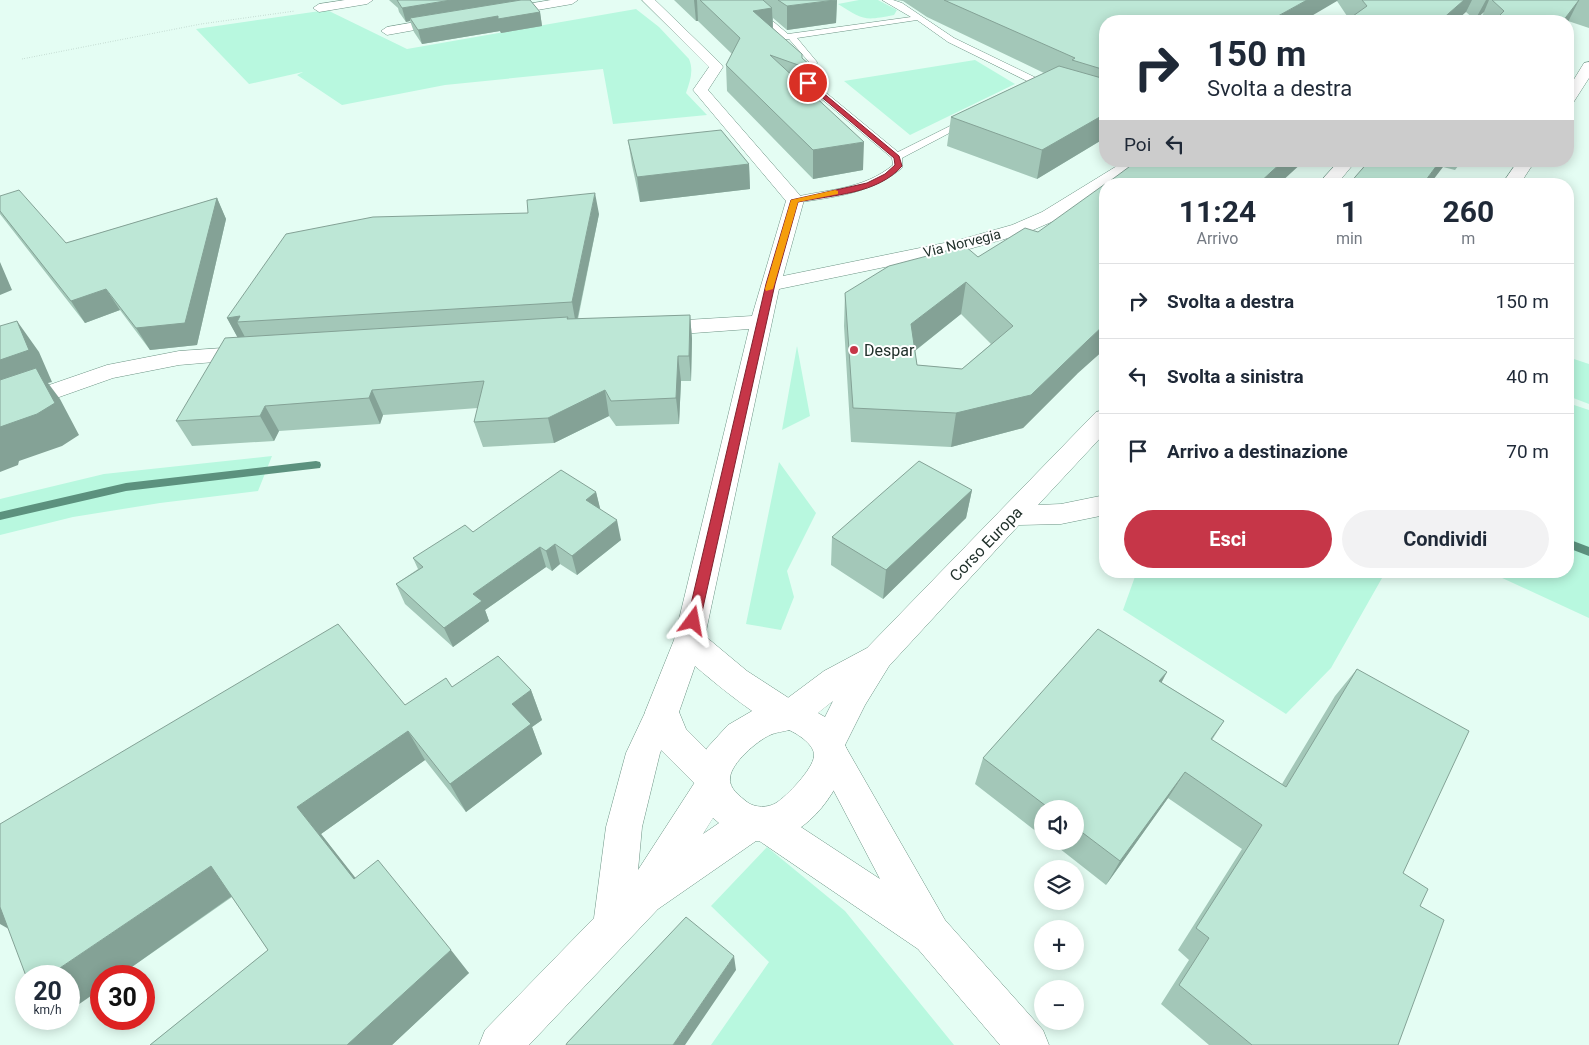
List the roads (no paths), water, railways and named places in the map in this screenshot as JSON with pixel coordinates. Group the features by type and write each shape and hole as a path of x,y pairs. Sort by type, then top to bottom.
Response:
{"street":[{"path":"319,8 367,0"},
{"path":"484,15 572,0"},
{"path":"613,927 624,826 643,753 662,712 689,640 770,284 795,200 700,90 716,67 648,0"},
{"path":"387,31 465,18"},
{"path":"1574,90 1589,66"},
{"name":"Via Norvegia","path":"1110,178 1127,167"},
{"path":"1332,178 1343,167"},
{"path":"1515,178 1523,167"},
{"name":"Via Norvegia","path":"770,284 952,247 1019,229 1049,216 1099,185"},
{"path":"633,330 762,322"},
{"path":"0,410 107,372 139,365 179,358 278,352"},
{"name":"Corso Europa","path":"878,657 1013,516 1099,434"},
{"path":"1013,516 1061,514 1099,507"},
{"path":"689,640 714,666 751,694 789,716 803,720 821,733 930,934 1028,1045"},
{"path":"507,1042 644,895 712,782 720,759 740,736 764,721 789,716 835,682 878,657"},
{"path":"644,895 758,824 786,818 808,797 827,772 830,750 854,695 878,657"},
{"path":"662,712 673,739 712,782 721,802 736,815 758,824 930,934"}],"lane":[{"path":"743,0 786,37 792,38 918,18"},
{"path":"886,0 899,5 951,40 1040,84 1059,90"},
{"path":"792,38 813,62 808,83 897,157 898,166 888,176 869,185 795,200"},
{"path":"1023,92 1040,84"},
{"path":"897,157 980,114"}],"waterway":[{"path":"0,516 126,487 316,465"},
{"path":"1574,546 1589,552"}],"place":[{"name":"Despar","path":"854,350"}]}
